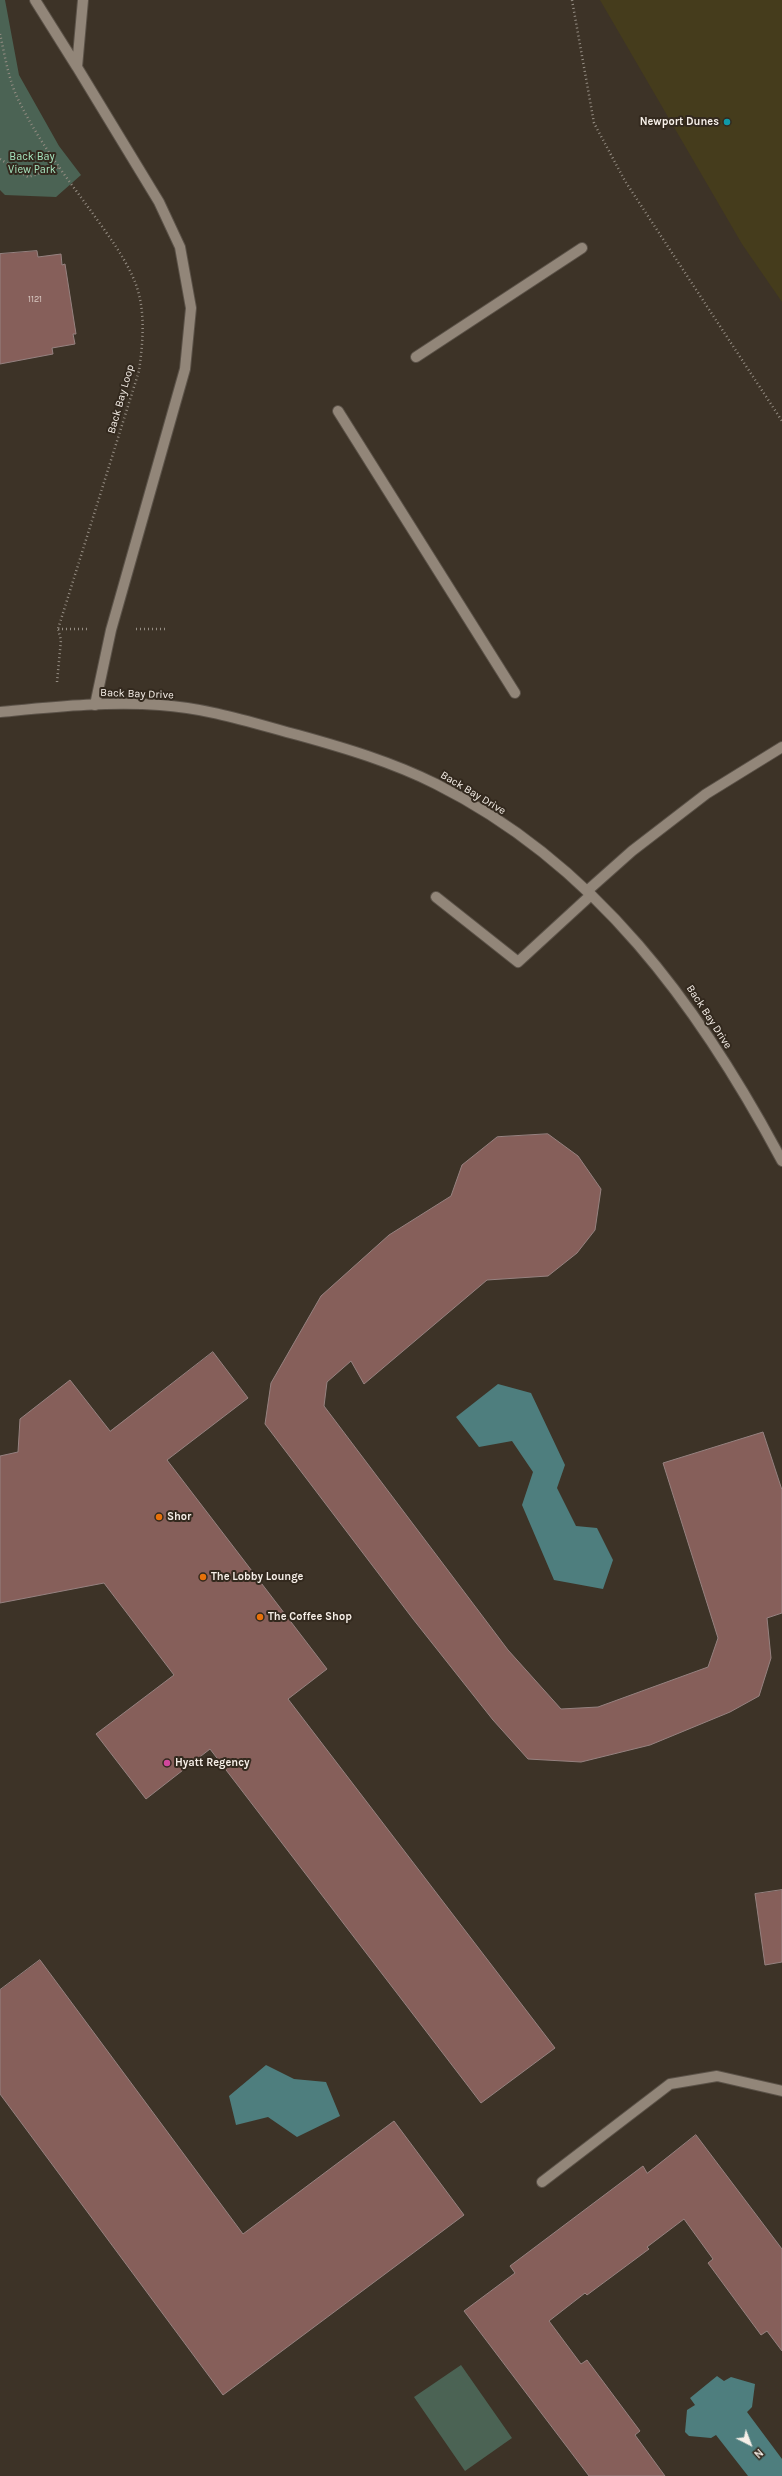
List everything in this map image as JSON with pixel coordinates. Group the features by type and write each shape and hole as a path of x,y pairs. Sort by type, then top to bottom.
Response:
{"street":[{"path":"35,0 162,208 180,246 191,308 185,370 111,630 95,705"},
{"path":"77,67 83,0"},
{"path":"416,357 582,248"},
{"path":"338,411 515,692"},
{"name":"Back Bay Drive","path":"0,712 95,705 161,705 219,713 353,750 435,783 488,814 543,852 589,893 629,932 676,989 749,1099 782,1162"},
{"path":"436,897 518,962 632,851 706,794 782,746"},
{"path":"542,2182 670,2084 717,2076 782,2091"}],"path":[{"path":"572,0 594,123 625,181 782,421"},
{"name":"Back Bay Loop","path":"0,34 8,69 20,103 60,167 121,256 135,282 141,310 144,338 139,371 58,629 61,640 55,707"},
{"path":"0,160 28,177 60,167"}],"green space":[{"name":"Back Bay View Park","path":"0,0 5,0 19,75 59,146 81,175 56,197 5,195 0,190"},
{"path":"461,2365 512,2438 465,2471 414,2397"}],"sand":[{"name":"Newport Dunes","path":"600,0 782,0 782,302 742,244"}],"water":[{"path":"498,1384 531,1393 565,1465 557,1488 576,1526 597,1528 613,1560 603,1589 554,1580 522,1505 533,1472 512,1441 479,1447 456,1417"},
{"path":"266,2065 294,2079 326,2082 340,2116 297,2137 268,2117 236,2125 229,2096"},
{"path":"717,2376 724,2381 731,2377 755,2384 752,2407 747,2412 782,2459 782,2476 748,2476 716,2435 711,2438 689,2436 685,2432 687,2410 695,2405 690,2398"}],"building":[{"path":"37,251 38,257 61,254 62,265 65,264 76,334 73,334 75,344 52,348 53,354 0,364 0,254"},
{"path":"548,1134 578,1156 601,1189 595,1230 577,1253 548,1276 487,1280 364,1384 351,1361 327,1382 324,1406 508,1650 561,1709 598,1707 708,1667 718,1638 663,1463 763,1432 782,1490 782,1613 767,1618 771,1658 759,1696 730,1712 650,1745 581,1762 528,1759 493,1720 413,1619 265,1424 271,1383 321,1296 389,1235 451,1196 462,1165 497,1137"},
{"path":"213,1352 248,1398 167,1460 327,1669 288,1699 555,2048 481,2103 210,1749 146,1799 96,1734 174,1675 104,1583 0,1603 0,1456 18,1452 20,1419 70,1380 110,1431"},
{"path":"782,1890 782,1962 765,1965 755,1894"},
{"path":"40,1960 243,2234 394,2121 464,2215 223,2395 0,2094 0,1990"},
{"path":"696,2135 782,2249 782,2351 767,2331 761,2335 708,2263 713,2259 684,2219 647,2247 649,2249 587,2295 585,2293 549,2321 581,2364 587,2360 640,2431 635,2435 665,2476 589,2476 464,2311 515,2273 510,2266 643,2166 647,2173"}],"place":[{"name":"Newport Dunes","path":"727,122"},
{"name":"Shor","path":"159,1517"},
{"name":"The Lobby Lounge","path":"203,1577"},
{"name":"The Coffee Shop","path":"260,1617"},
{"name":"Hyatt Regency","path":"167,1763"}]}
